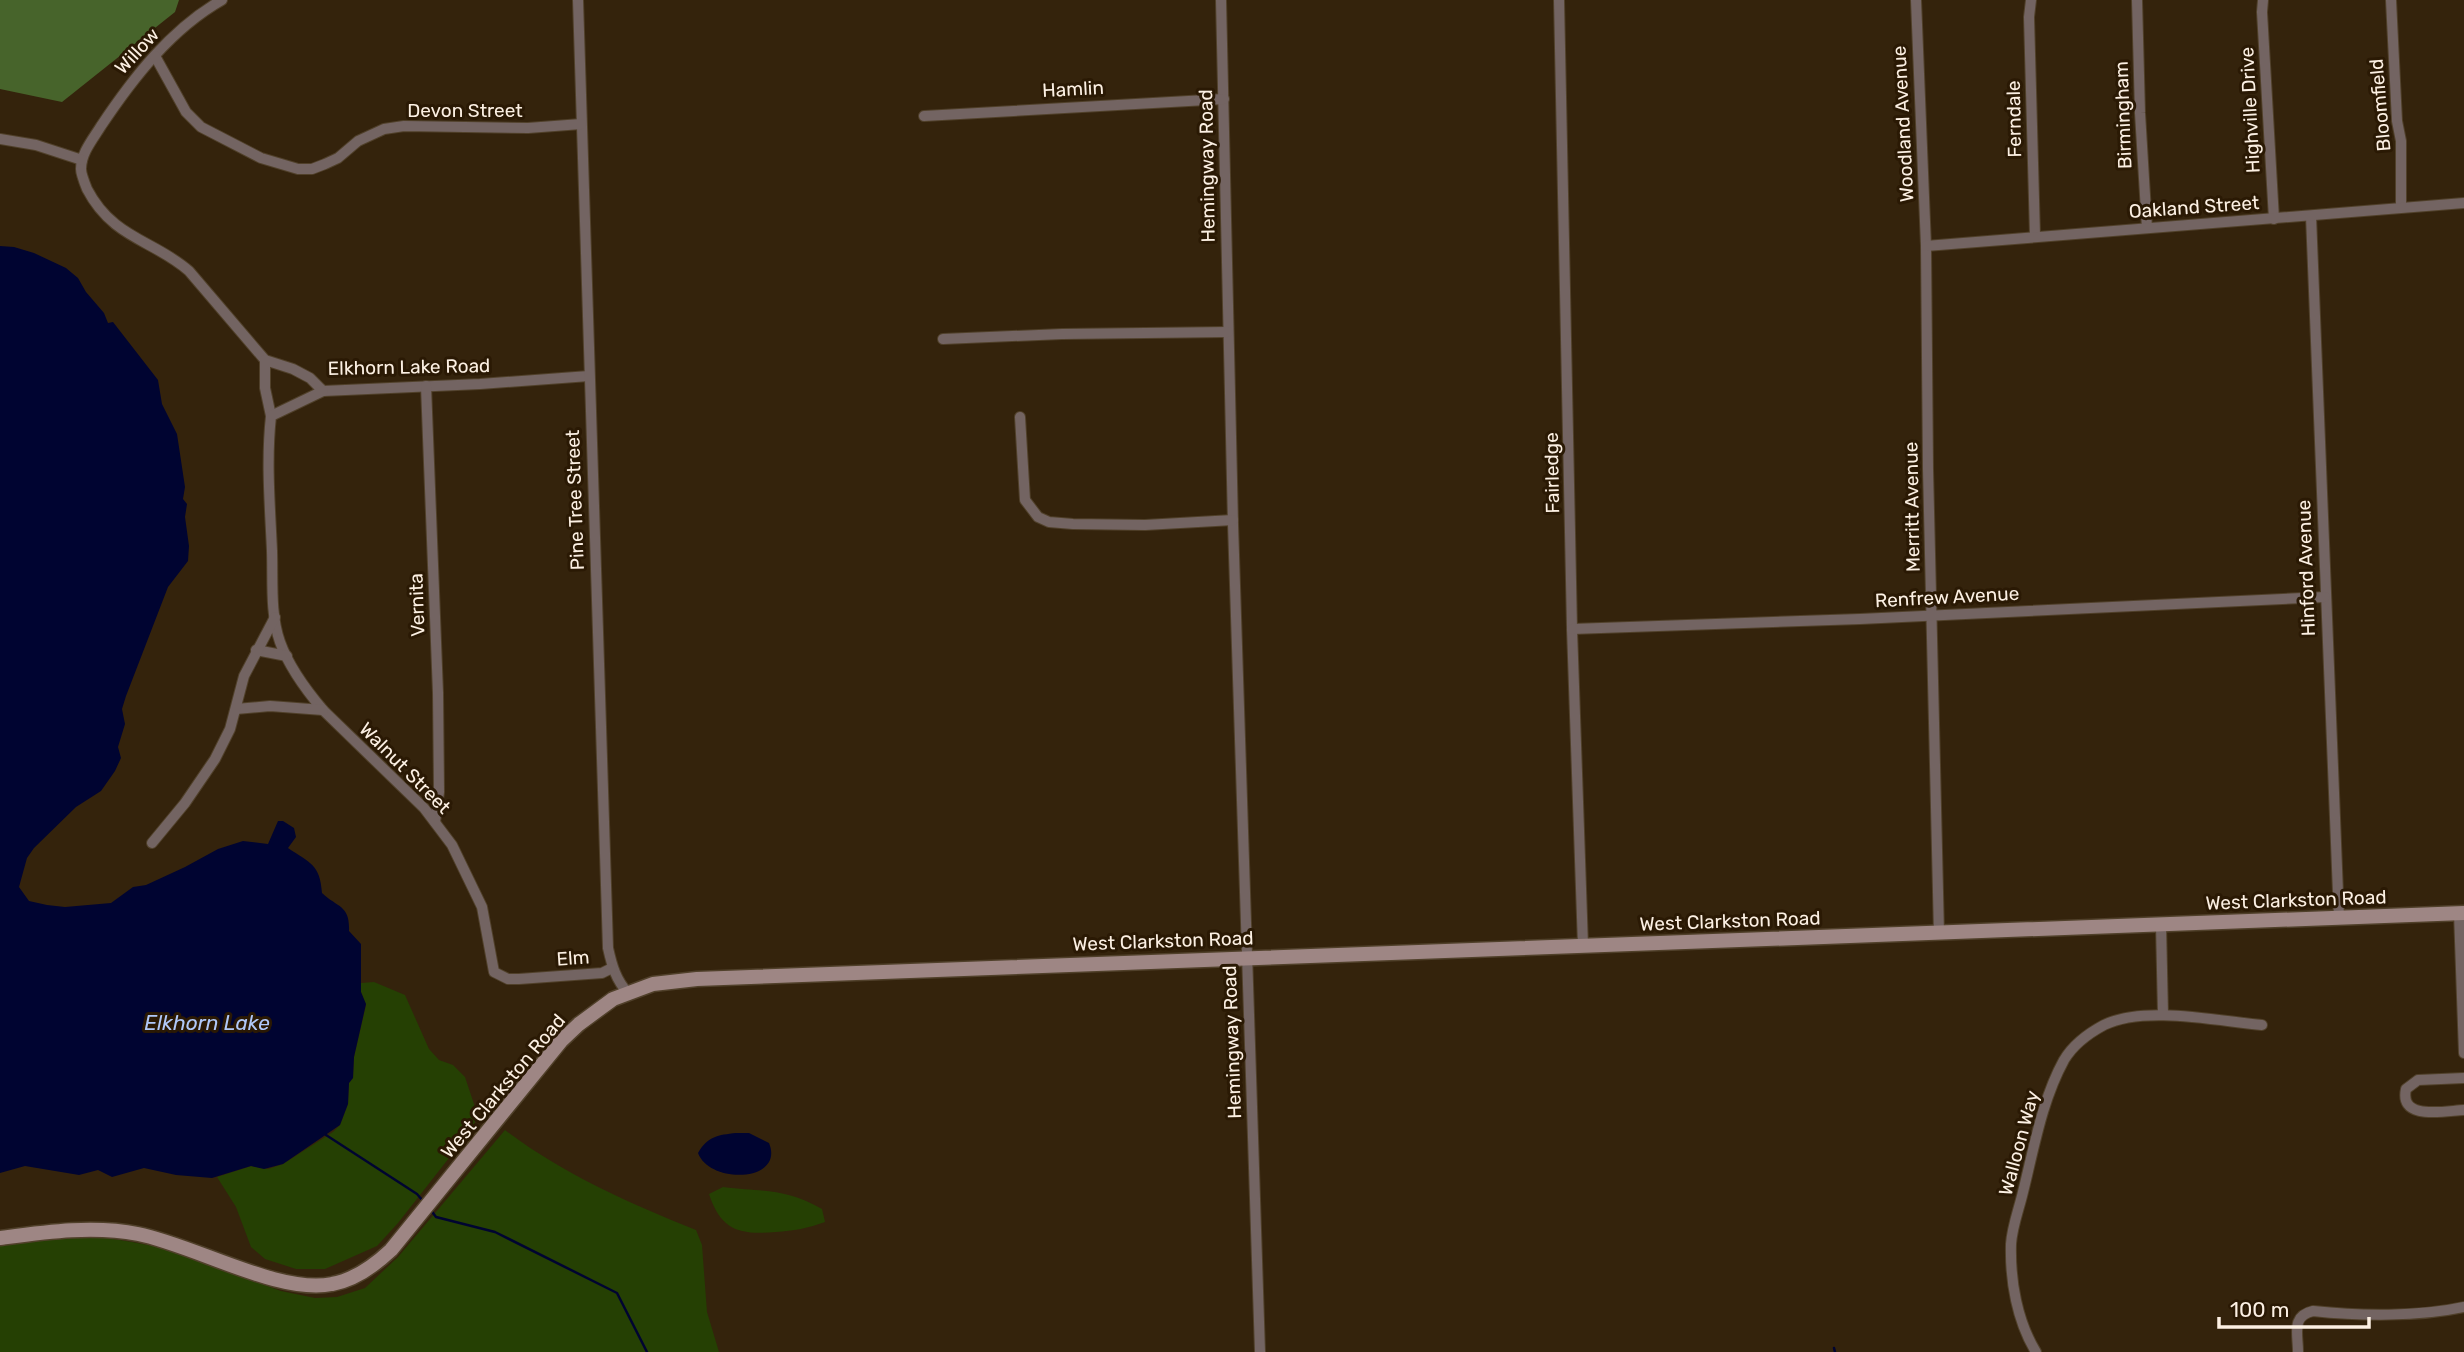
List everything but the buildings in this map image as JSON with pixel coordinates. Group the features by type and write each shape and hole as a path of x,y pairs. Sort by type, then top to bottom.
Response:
{"main road":[{"name":"West Clarkston Road","path":"0,1238 50,1231 101,1230 137,1234 183,1246 273,1279 309,1286 331,1285 347,1280 377,1264 391,1250 561,1041 613,999 653,985 706,979 2461,913"}],"street":[{"name":"Pine Tree Street","path":"578,0 607,936 612,968 628,993"},
{"name":"Hemingway Road","path":"1221,0 1233,520 1260,1352"},
{"name":"Fairledge","path":"1559,0 1572,629 1583,946"},
{"name":"Woodland Avenue","path":"1916,0 1926,246"},
{"name":"Ferndale","path":"2031,0 2029,17 2035,236"},
{"name":"Birmingham","path":"2137,0 2147,228"},
{"name":"Highville Drive","path":"2263,0 2274,219"},
{"name":"Bloomfield","path":"2391,0 2397,121 2401,141 2401,207"},
{"name":"Willow","path":"82,160 84,152 121,96 171,38 218,2"},
{"name":"Devon Street","path":"155,57 187,112 201,127 261,158 298,169 312,169 338,158 358,141 384,129 404,126 528,128 581,124"},
{"name":"Hamlin","path":"924,116 1224,99"},
{"path":"0,139 36,145 82,160 80,170 87,189 116,226 135,239 176,259 265,360"},
{"name":"Oakland Street","path":"1926,246 2464,203"},
{"name":"Hinford Avenue","path":"2311,216 2339,918"},
{"name":"Merritt Avenue","path":"1926,246 1928,469 1939,934"},
{"path":"943,339 1228,332"},
{"name":"Elkhorn Lake Road","path":"265,360 310,378 323,391 589,376"},
{"name":"Walnut Street","path":"265,360 265,388 271,416 268,468 275,617 276,628 287,656 309,694 424,808 452,845 482,907 494,972 508,979 536,978"},
{"name":"Vernita","path":"426,386 438,692 439,792 435,822"},
{"path":"271,416 323,391"},
{"path":"1020,417 1025,500 1038,517 1049,522 1073,524 1145,525 1233,520"},
{"name":"Renfrew Avenue","path":"1572,629 1860,619 2325,597"},
{"path":"152,843 185,803 215,759 230,729 244,676 275,617"},
{"path":"256,650 287,656"},
{"path":"236,709 270,706 323,710"},
{"path":"2461,913 2464,1053"},
{"path":"2161,925 2163,1014"},
{"name":"Elm","path":"536,978 602,973 612,968"},
{"name":"Walloon Way","path":"2036,1352 2022,1321 2015,1295 2011,1241 2043,1110 2064,1059 2081,1041 2105,1025 2123,1018 2163,1014 2262,1025"},
{"path":"2464,1078 2418,1080 2406,1089 2404,1097 2407,1105 2415,1111 2464,1110"},
{"path":"2298,1352 2296,1324 2306,1312 2402,1313 2445,1311 2464,1307"}],"green space":[{"path":"0,0 179,0 175,12 62,102 0,89"},
{"path":"374,982 405,995 429,1049 439,1060 453,1065 465,1077 478,1116 471,1130 377,1246 325,1269 296,1269 265,1259 251,1247 236,1207 217,1177 251,1166 268,1169 283,1164 340,1125 348,1104 349,1083 353,1078 354,1057 366,1005 361,983"},
{"path":"505,1130 573,1174 696,1230 702,1245 707,1312 719,1352 0,1352 0,1246 54,1238 100,1237 169,1249 281,1291 315,1298 337,1297 365,1288 398,1257"},
{"path":"723,1187 797,1197 822,1209 825,1222 789,1231 742,1231 726,1223 714,1206 709,1194"}],"water":[{"name":"Elkhorn Lake","path":"0,246 34,253 66,268 78,278 104,313 108,323 113,322 158,380 162,404 177,434 185,487 183,499 187,504 185,517 189,546 188,561 168,587 126,696 122,709 125,724 118,747 121,758 115,771 101,791 76,807 34,848 27,858 19,887 29,901 47,905 65,907 111,903 133,887 146,885 218,849 243,841 268,844 278,821 294,828 296,837 288,848 308,861 316,870 322,893 342,908 347,916 349,931 361,944 361,992 366,1004 354,1057 353,1078 349,1083 348,1104 340,1125 283,1164 264,1169 251,1166 212,1178 176,1175 144,1168 112,1177 98,1170 79,1175 25,1166 0,1173"},
{"path":"749,1133 769,1143 771,1156 766,1166 757,1172 744,1175 716,1170 705,1163 698,1153 706,1143 719,1136"}],"waterway":[{"path":"326,1135 417,1194 423,1201"},
{"path":"430,1209 436,1217 495,1232 617,1293 647,1352"},
{"path":"1834,1348 1835,1352"}]}
